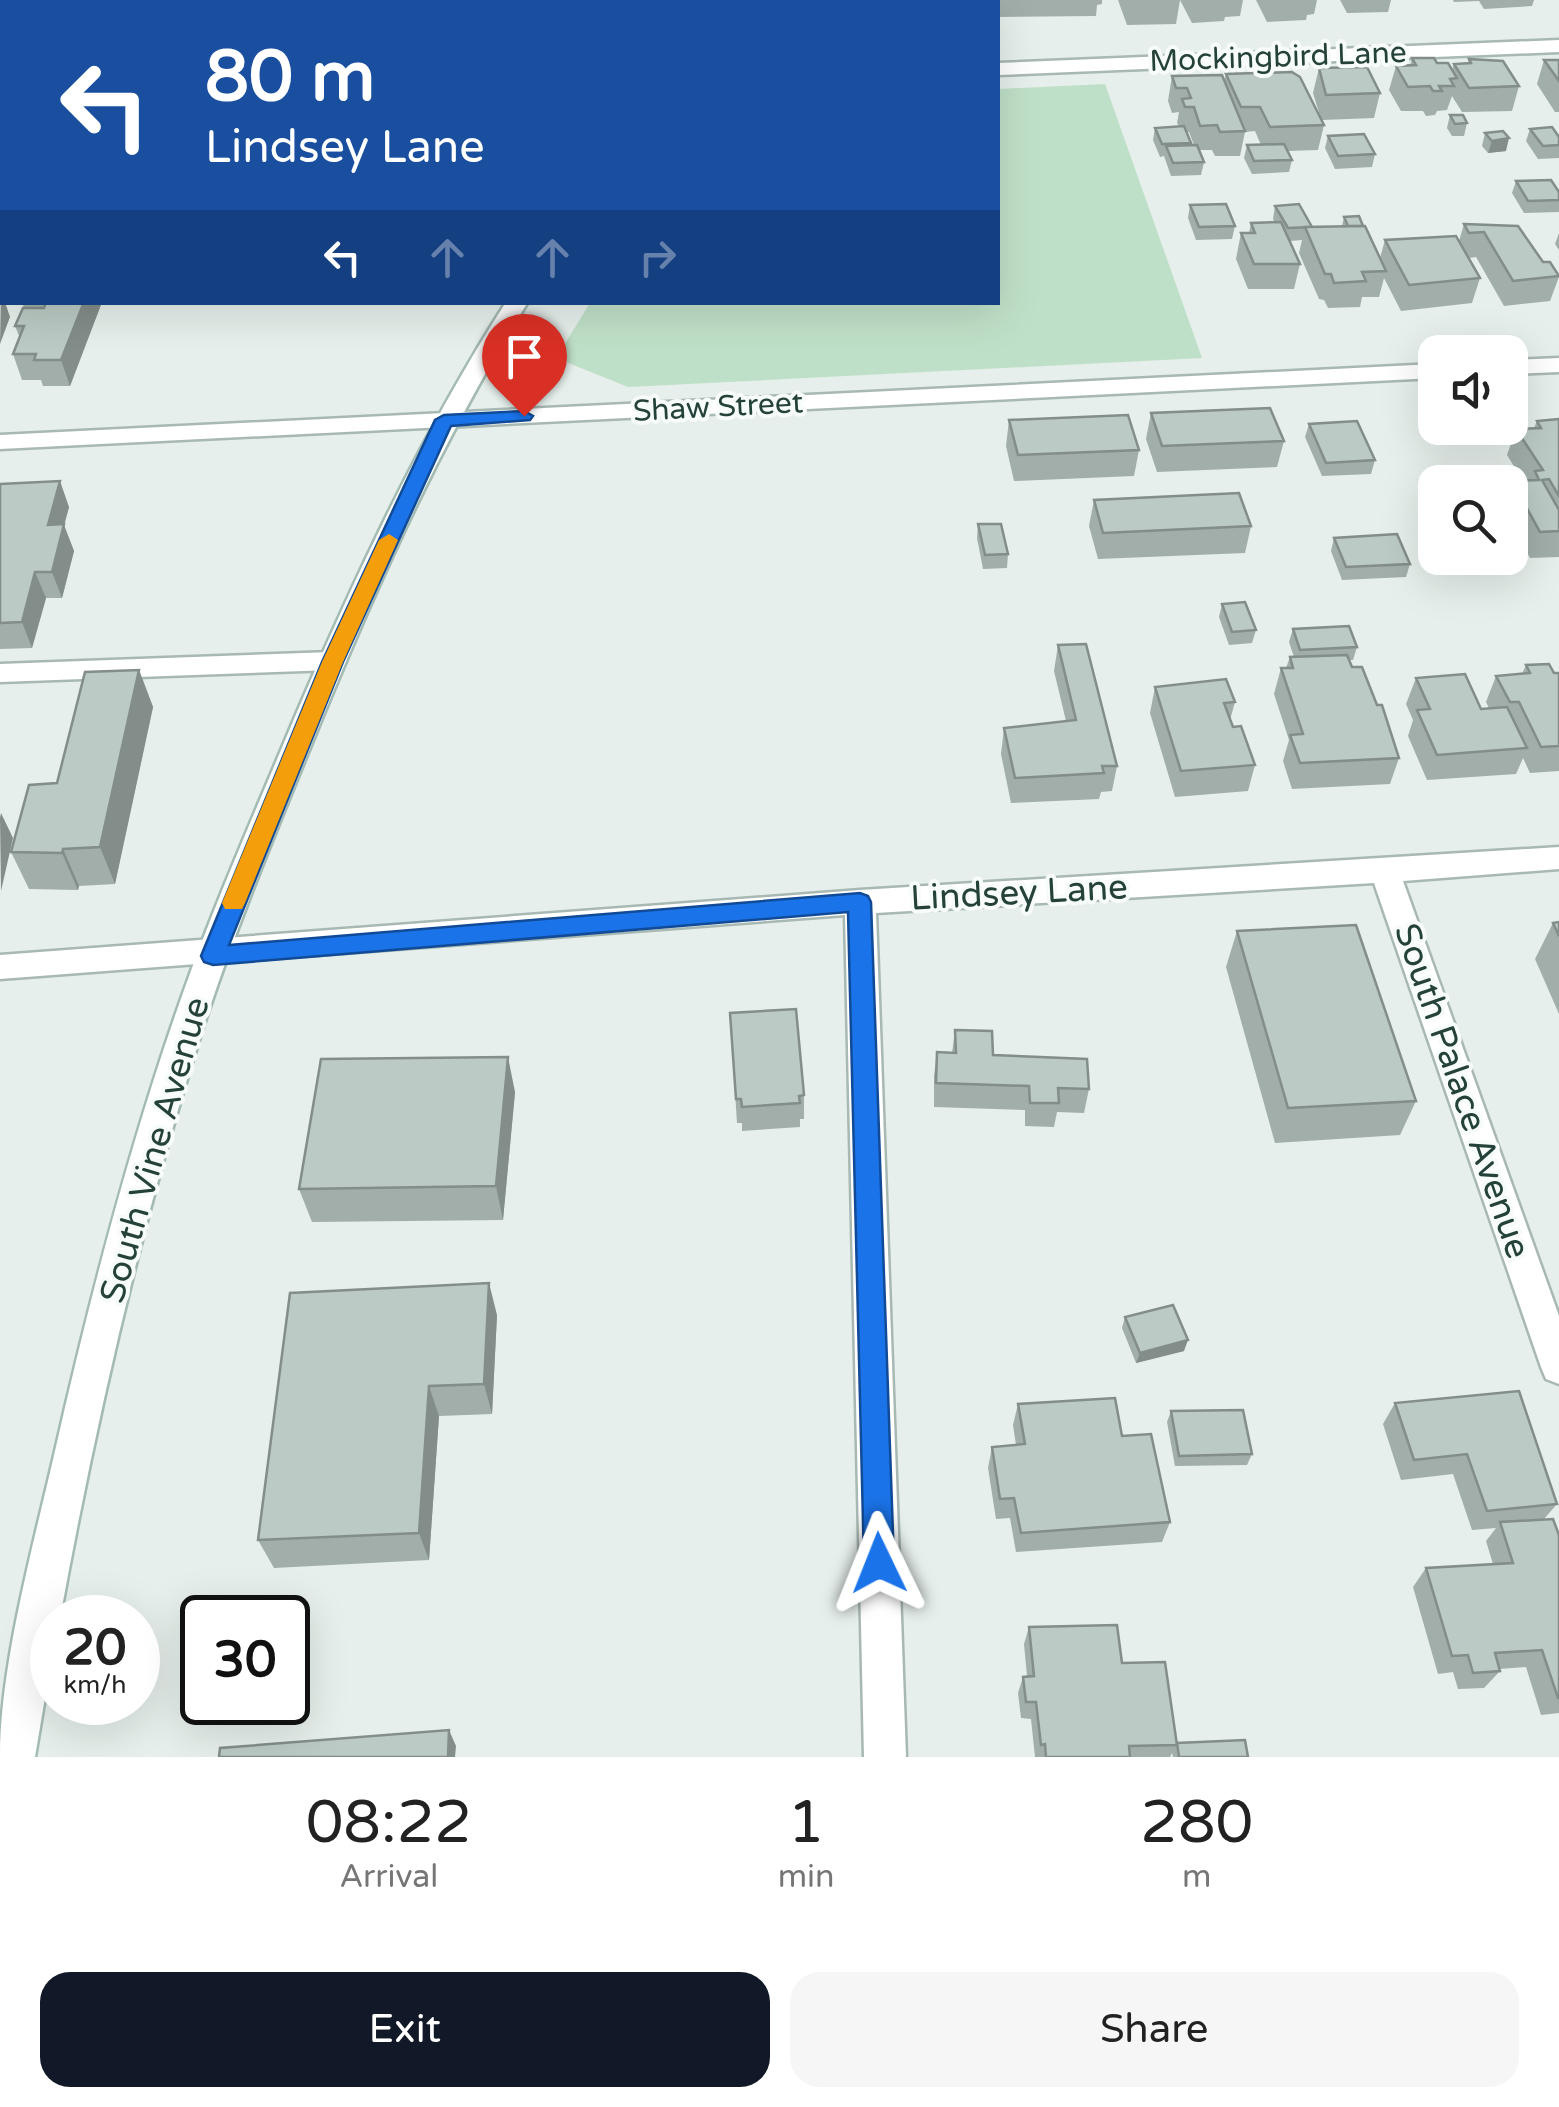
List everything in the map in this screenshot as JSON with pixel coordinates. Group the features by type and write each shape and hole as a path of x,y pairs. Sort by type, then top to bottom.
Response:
{"street":[{"name":"Mockingbird Lane","path":"1000,68 1559,46"},
{"name":"South Vine Avenue","path":"14,1757 44,1584 76,1440 150,1154 213,956 332,662 444,420 514,305"},
{"path":"1528,366 1559,365"},
{"name":"Shaw Street","path":"0,442 1418,372"},
{"path":"0,673 332,662"},
{"name":"Lindsey Lane","path":"0,968 213,956 860,902 1385,872 1559,858"},
{"name":"South Palace Avenue","path":"1385,872 1559,1367"},
{"path":"860,902 885,1757"}],"green space":[{"path":"1105,84 1202,358 628,387 556,358 589,305 1000,305 1000,89"}],"building":[{"path":"1412,58 1434,58 1437,63 1448,63 1457,78 1450,79 1454,86 1439,86 1442,91 1433,91 1430,86 1408,87 1396,66 1416,65"},
{"path":"1469,59 1503,61 1519,86 1469,88 1454,64 1471,63"},
{"path":"1544,60 1559,60 1559,81"},
{"path":"1367,67 1380,93 1326,95 1319,68"},
{"path":"1292,72 1300,77 1324,125 1270,127 1260,107 1241,107 1226,74"},
{"path":"1222,75 1245,131 1220,132 1217,125 1200,126 1194,107 1185,107 1182,99 1191,98 1187,88 1176,88 1172,76"},
{"path":"1450,115 1463,115 1467,123 1455,124"},
{"path":"1184,126 1191,143 1162,144 1155,128"},
{"path":"1552,127 1559,145 1543,146 1530,129"},
{"path":"1503,131 1509,138 1492,141 1485,133"},
{"path":"1364,134 1375,154 1338,156 1328,136"},
{"path":"1284,144 1292,160 1254,161 1247,145"},
{"path":"1197,145 1204,162 1173,163 1166,146"},
{"path":"1551,180 1559,200 1528,201 1516,181"},
{"path":"1226,204 1235,226 1199,227 1190,205"},
{"path":"1299,204 1312,227 1288,228 1275,206"},
{"path":"1359,216 1363,226 1348,226 1344,217"},
{"path":"1281,222 1300,264 1254,264 1241,233 1255,233 1251,223"},
{"path":"1464,224 1518,226 1543,262 1550,262 1559,276 1513,281 1484,232 1469,233"},
{"path":"1365,226 1386,271 1362,272 1366,281 1334,283 1331,274 1325,274 1305,227"},
{"path":"1456,236 1480,278 1409,285 1385,240"},
{"path":"83,305 61,360 34,360 36,354 13,354 24,326 15,326 23,308"},
{"path":"1270,408 1284,441 1162,446 1151,413"},
{"path":"1128,415 1139,450 1018,455 1009,420"},
{"path":"1559,419 1559,496 1549,479 1542,480 1559,510 1559,531 1540,532 1528,510 1528,480 1539,480 1535,471 1543,470 1527,445 1528,429 1541,428 1537,421"},
{"path":"1357,421 1375,460 1326,463 1309,424"},
{"path":"60,481 48,525 64,524 52,572 35,572 22,622 0,623 0,484"},
{"path":"1239,493 1251,526 1103,533 1094,500"},
{"path":"978,524 1001,524 1008,554 985,555"},
{"path":"1397,534 1410,564 1346,567 1334,538"},
{"path":"1245,602 1256,630 1232,632 1222,604"},
{"path":"1349,626 1357,647 1300,650 1293,629"},
{"path":"1086,644 1117,766 1102,766 1104,773 1015,778 1004,728 1076,720 1058,645"},
{"path":"1347,655 1352,667 1362,667 1377,705 1382,705 1399,758 1300,763 1290,735 1303,734 1281,668 1293,668 1290,657"},
{"path":"1549,664 1554,673 1559,673 1559,746 1541,747 1519,702 1510,702 1496,676 1530,673 1526,665"},
{"path":"139,670 100,847 63,849 62,853 11,852 29,785 57,783 85,672"},
{"path":"1465,674 1481,709 1507,707 1527,748 1437,755 1417,710 1430,709 1416,678"},
{"path":"1226,679 1235,702 1224,703 1233,727 1241,726 1255,765 1181,771 1155,687"},
{"path":"1356,925 1416,1101 1288,1108 1237,931"},
{"path":"796,1009 804,1095 799,1096 800,1103 742,1107 741,1099 736,1099 730,1013"},
{"path":"955,1030 992,1031 993,1055 1087,1059 1089,1089 1058,1088 1059,1103 1030,1103 1029,1086 936,1083 937,1052 956,1053"},
{"path":"508,1057 496,1186 299,1189 321,1059"},
{"path":"489,1283 484,1384 429,1386 419,1533 258,1540 290,1293"},
{"path":"1173,1305 1188,1340 1140,1353 1125,1317"},
{"path":"1519,1391 1557,1504 1487,1511 1467,1454 1414,1460 1395,1403"},
{"path":"1115,1398 1122,1436 1151,1434 1170,1522 1021,1533 1014,1498 1000,1499 992,1447 1025,1444 1018,1404"},
{"path":"1243,1410 1252,1454 1179,1456 1171,1411"},
{"path":"1553,1519 1559,1535 1559,1698 1542,1650 1495,1653 1500,1671 1473,1673 1468,1655 1452,1656 1426,1568 1513,1563 1500,1522"},
{"path":"1117,1625 1122,1663 1165,1662 1177,1745 1129,1746 1130,1757 1046,1757 1036,1702 1026,1702 1023,1677 1034,1676 1029,1627"},
{"path":"449,1730 448,1757 219,1757 220,1748"},
{"path":"1245,1740 1248,1757 1179,1757 1177,1743"}],"slow traffic":[{"path":"234,903 332,662 389,540"}],"route":[{"path":"524,416 444,420 332,662 213,956 860,902 879,1563"}]}
